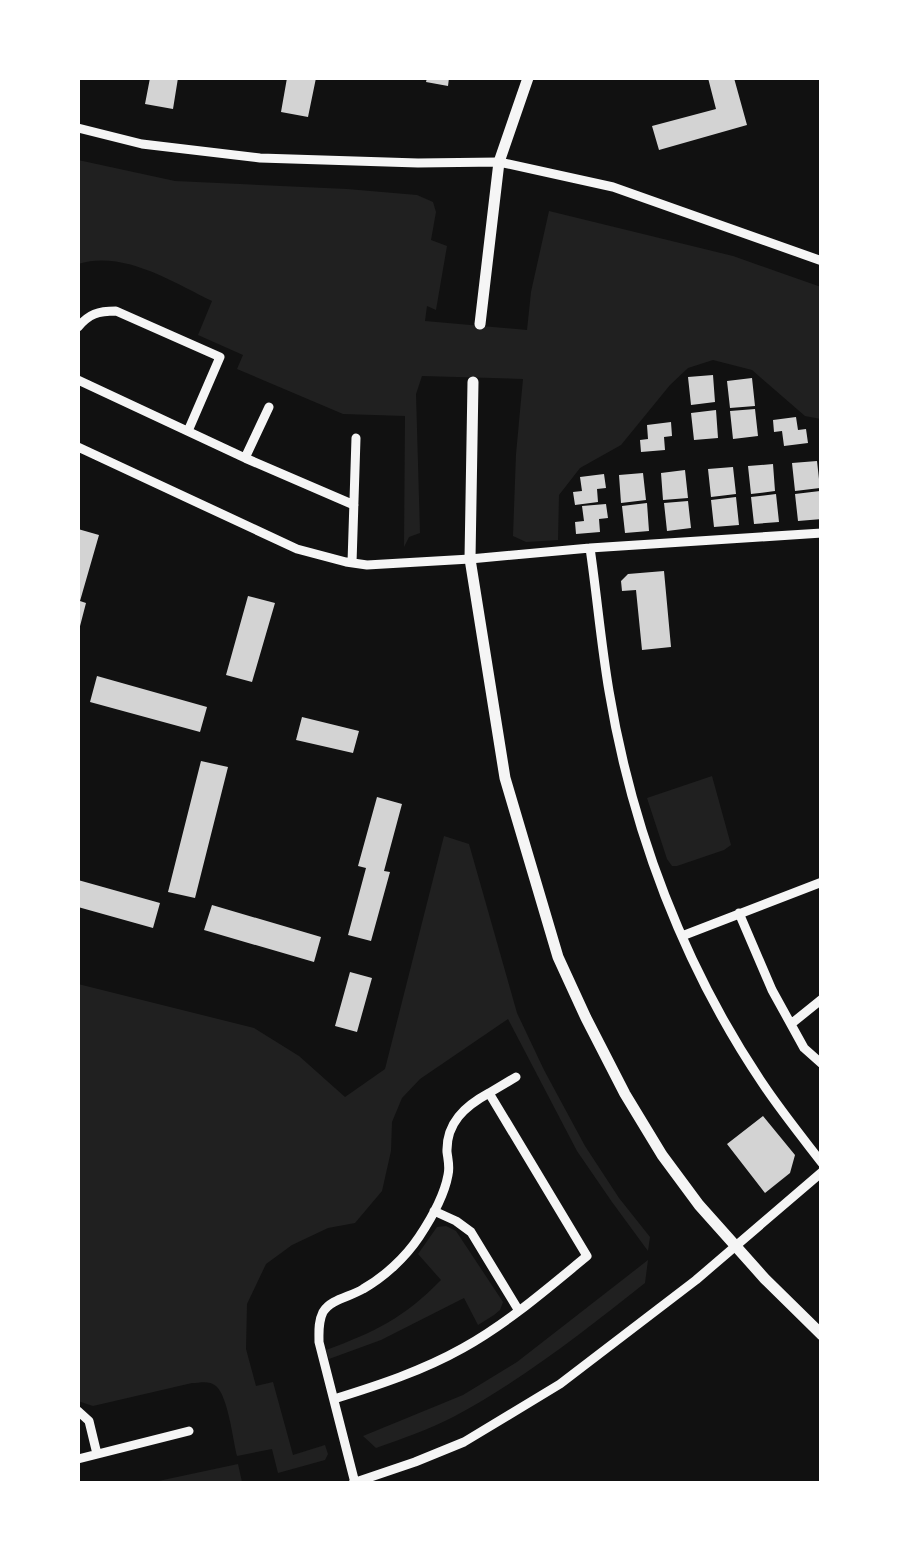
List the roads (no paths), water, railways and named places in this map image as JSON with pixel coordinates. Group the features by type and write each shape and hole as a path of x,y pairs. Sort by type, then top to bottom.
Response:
{"street":[{"path":"480,324 499,162 528,78"},
{"path":"78,128 142,144 260,158 418,164 499,162 613,187 822,262"},
{"path":"78,328 86,318 100,311 116,311 220,357 188,431"},
{"path":"78,380 354,505"},
{"path":"473,382 470,560 505,778 558,957 625,1094 662,1155 699,1205 822,1335"},
{"path":"244,458 269,407"},
{"path":"352,563 356,438"},
{"path":"78,447 296,549 352,563 470,560 822,532"},
{"path":"590,548 618,734 663,892 740,1047 822,1163"},
{"path":"682,936 822,882"},
{"path":"739,913 772,990 804,1048 822,1064"},
{"path":"791,1024 822,999"},
{"path":"516,1076 471,1103 454,1123 448,1140 448,1176 434,1212 416,1242 362,1290 331,1304 323,1313 319,1342 354,1483 464,1442 560,1384 696,1280 822,1172"},
{"path":"334,1399 420,1370 466,1347 519,1312 588,1256 489,1093"},
{"path":"434,1212 471,1232 519,1312"},
{"path":"78,1410 89,1421 97,1454"},
{"path":"78,1459 189,1431"}]}
